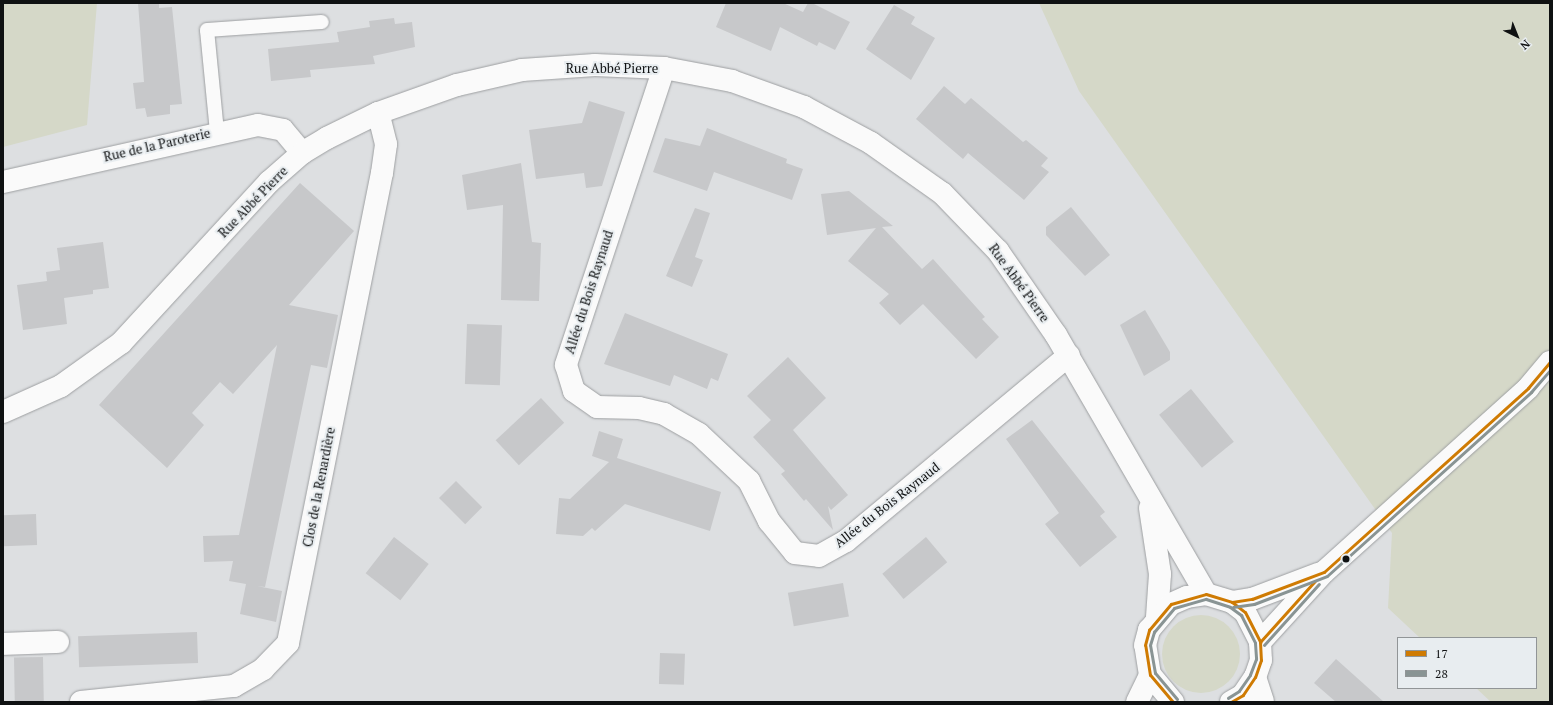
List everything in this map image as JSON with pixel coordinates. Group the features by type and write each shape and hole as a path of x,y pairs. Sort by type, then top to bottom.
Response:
{"street":[{"name":"Rue Abbé Pierre","path":"3,412 61,386 121,343 269,182 302,153 378,113 457,84 522,70 595,65 664,68 732,81 804,108 872,143 942,193 998,250 1069,355 1206,594"},
{"name":"Allée du Bois Raynaud","path":"664,68 566,365 574,391 597,407 639,408 664,414 699,434 749,481 769,521 795,553 819,556 846,541 1069,355"},
{"name":"Clos de la Renardière","path":"81,702 234,686 263,669 288,643 382,173 386,144 378,113"},
{"name":"Rue de la Paroterie","path":"3,182 216,132 258,125 283,130 302,153"},
{"path":"1260,642 1324,572 1528,388 1550,362"},
{"name":"Rue Abbé Pierre","path":"1148,493 1160,574 1157,617"},
{"path":"1232,602 1263,596 1324,572"},
{"path":"1173,702 1150,675 1145,645 1157,617 1170,604 1187,597 1206,594 1232,602 1248,617 1260,642 1261,660 1255,677 1243,694 1231,702"},
{"path":"3,644 58,642"},
{"path":"1136,702 1150,675"},
{"path":"1255,677 1263,702"}],"lane":[{"path":"216,132 207,30 322,22"}],"green space":[{"path":"3,3 97,3 87,125 3,147"},
{"path":"1039,3 1550,3 1550,702 1491,702 1477,689 1537,689 1537,637 1419,637 1388,608 1392,533 1079,91"},
{"path":"1201,615 1216,618 1229,626 1237,639 1240,654 1237,669 1229,682 1216,690 1201,693 1186,690 1173,682 1165,669 1162,654 1165,639 1173,626 1186,618"}],"building":[{"path":"138,3 159,3 159,8 172,7 182,104 170,105 170,114 147,117 145,108 136,109 133,83 144,82"},
{"path":"726,3 783,3 803,12 808,3 812,3 850,22 835,50 819,42 817,46 780,27 771,51 716,27"},
{"path":"894,5 915,17 911,24 935,38 911,80 866,49"},
{"path":"394,18 395,24 412,22 415,47 373,56 375,64 310,70 311,77 271,81 268,49 339,42 337,32 370,27 369,21"},
{"path":"944,86 965,104 971,98 1023,142 1026,140 1048,158 1041,166 1049,172 1024,200 968,153 963,159 916,119"},
{"path":"589,101 625,112 602,186 586,188 584,173 536,179 529,130 582,123"},
{"path":"707,128 787,159 786,163 803,169 792,200 714,172 707,191 653,172 665,138 700,146"},
{"path":"521,163 532,242 541,243 539,301 501,300 503,205 467,210 462,175"},
{"path":"300,183 354,231 289,305 338,315 327,368 311,365 265,587 257,586 282,591 276,622 240,614 246,584 229,581 233,561 204,562 203,536 239,535 277,345 233,394 220,382 192,413 204,425 167,468 99,405"},
{"path":"849,191 893,226 882,227 922,269 933,259 985,317 982,319 999,337 976,359 923,304 900,325 879,303 889,294 848,261 876,228 827,235 821,194"},
{"path":"1071,207 1110,255 1085,276 1046,235 1046,227"},
{"path":"695,208 710,213 695,257 703,260 692,287 666,276"},
{"path":"103,242 109,288 93,290 93,294 64,298 67,324 23,330 17,285 47,281 46,272 60,270 57,248"},
{"path":"1145,310 1170,352 1170,360 1144,376 1120,325"},
{"path":"625,313 728,354 718,381 711,378 707,389 674,375 670,386 604,364"},
{"path":"467,324 502,325 500,385 465,384"},
{"path":"788,357 826,398 793,430 848,495 831,510 828,506 833,530 806,499 804,501 781,474 785,471 753,437 771,420 747,396"},
{"path":"1191,389 1234,442 1202,468 1159,415"},
{"path":"541,398 564,423 519,465 496,440"},
{"path":"1032,420 1105,512 1100,516 1117,537 1080,567 1045,524 1059,513 1006,439"},
{"path":"599,431 623,439 617,458 721,492 710,531 625,504 595,531 592,528 583,536 556,534 559,498 570,499 609,462 592,456"},
{"path":"456,481 482,507 465,524 439,498"},
{"path":"36,514 37,545 4,546 3,515"},
{"path":"394,537 429,564 400,600 366,573"},
{"path":"926,537 947,562 904,599 882,574"},
{"path":"843,583 849,616 794,626 788,593"},
{"path":"197,632 198,663 79,667 78,636"},
{"path":"660,653 685,654 684,685 659,684"},
{"path":"43,657 44,702 15,702 14,658"},
{"path":"1336,659 1384,702 1336,702 1314,683"}],"transit line":[{"name":"17","path":"1232,602 1252,599 1324,572 1528,388 1550,362"},
{"name":"28","path":"1233,607 1254,604 1327,576 1531,392 1550,370"},
{"name":"17","path":"1260,642 1315,581"},
{"name":"28","path":"1264,645 1319,584"},
{"name":"17","path":"1173,702 1150,675 1145,645 1149,630 1171,604 1206,594 1232,602 1245,612 1260,642 1261,660 1255,677 1243,695 1231,702"},
{"name":"28","path":"1177,699 1155,673 1150,645 1154,632 1174,608 1206,599 1230,607 1241,615 1255,643 1256,659 1250,675 1239,691 1228,698"}]}
